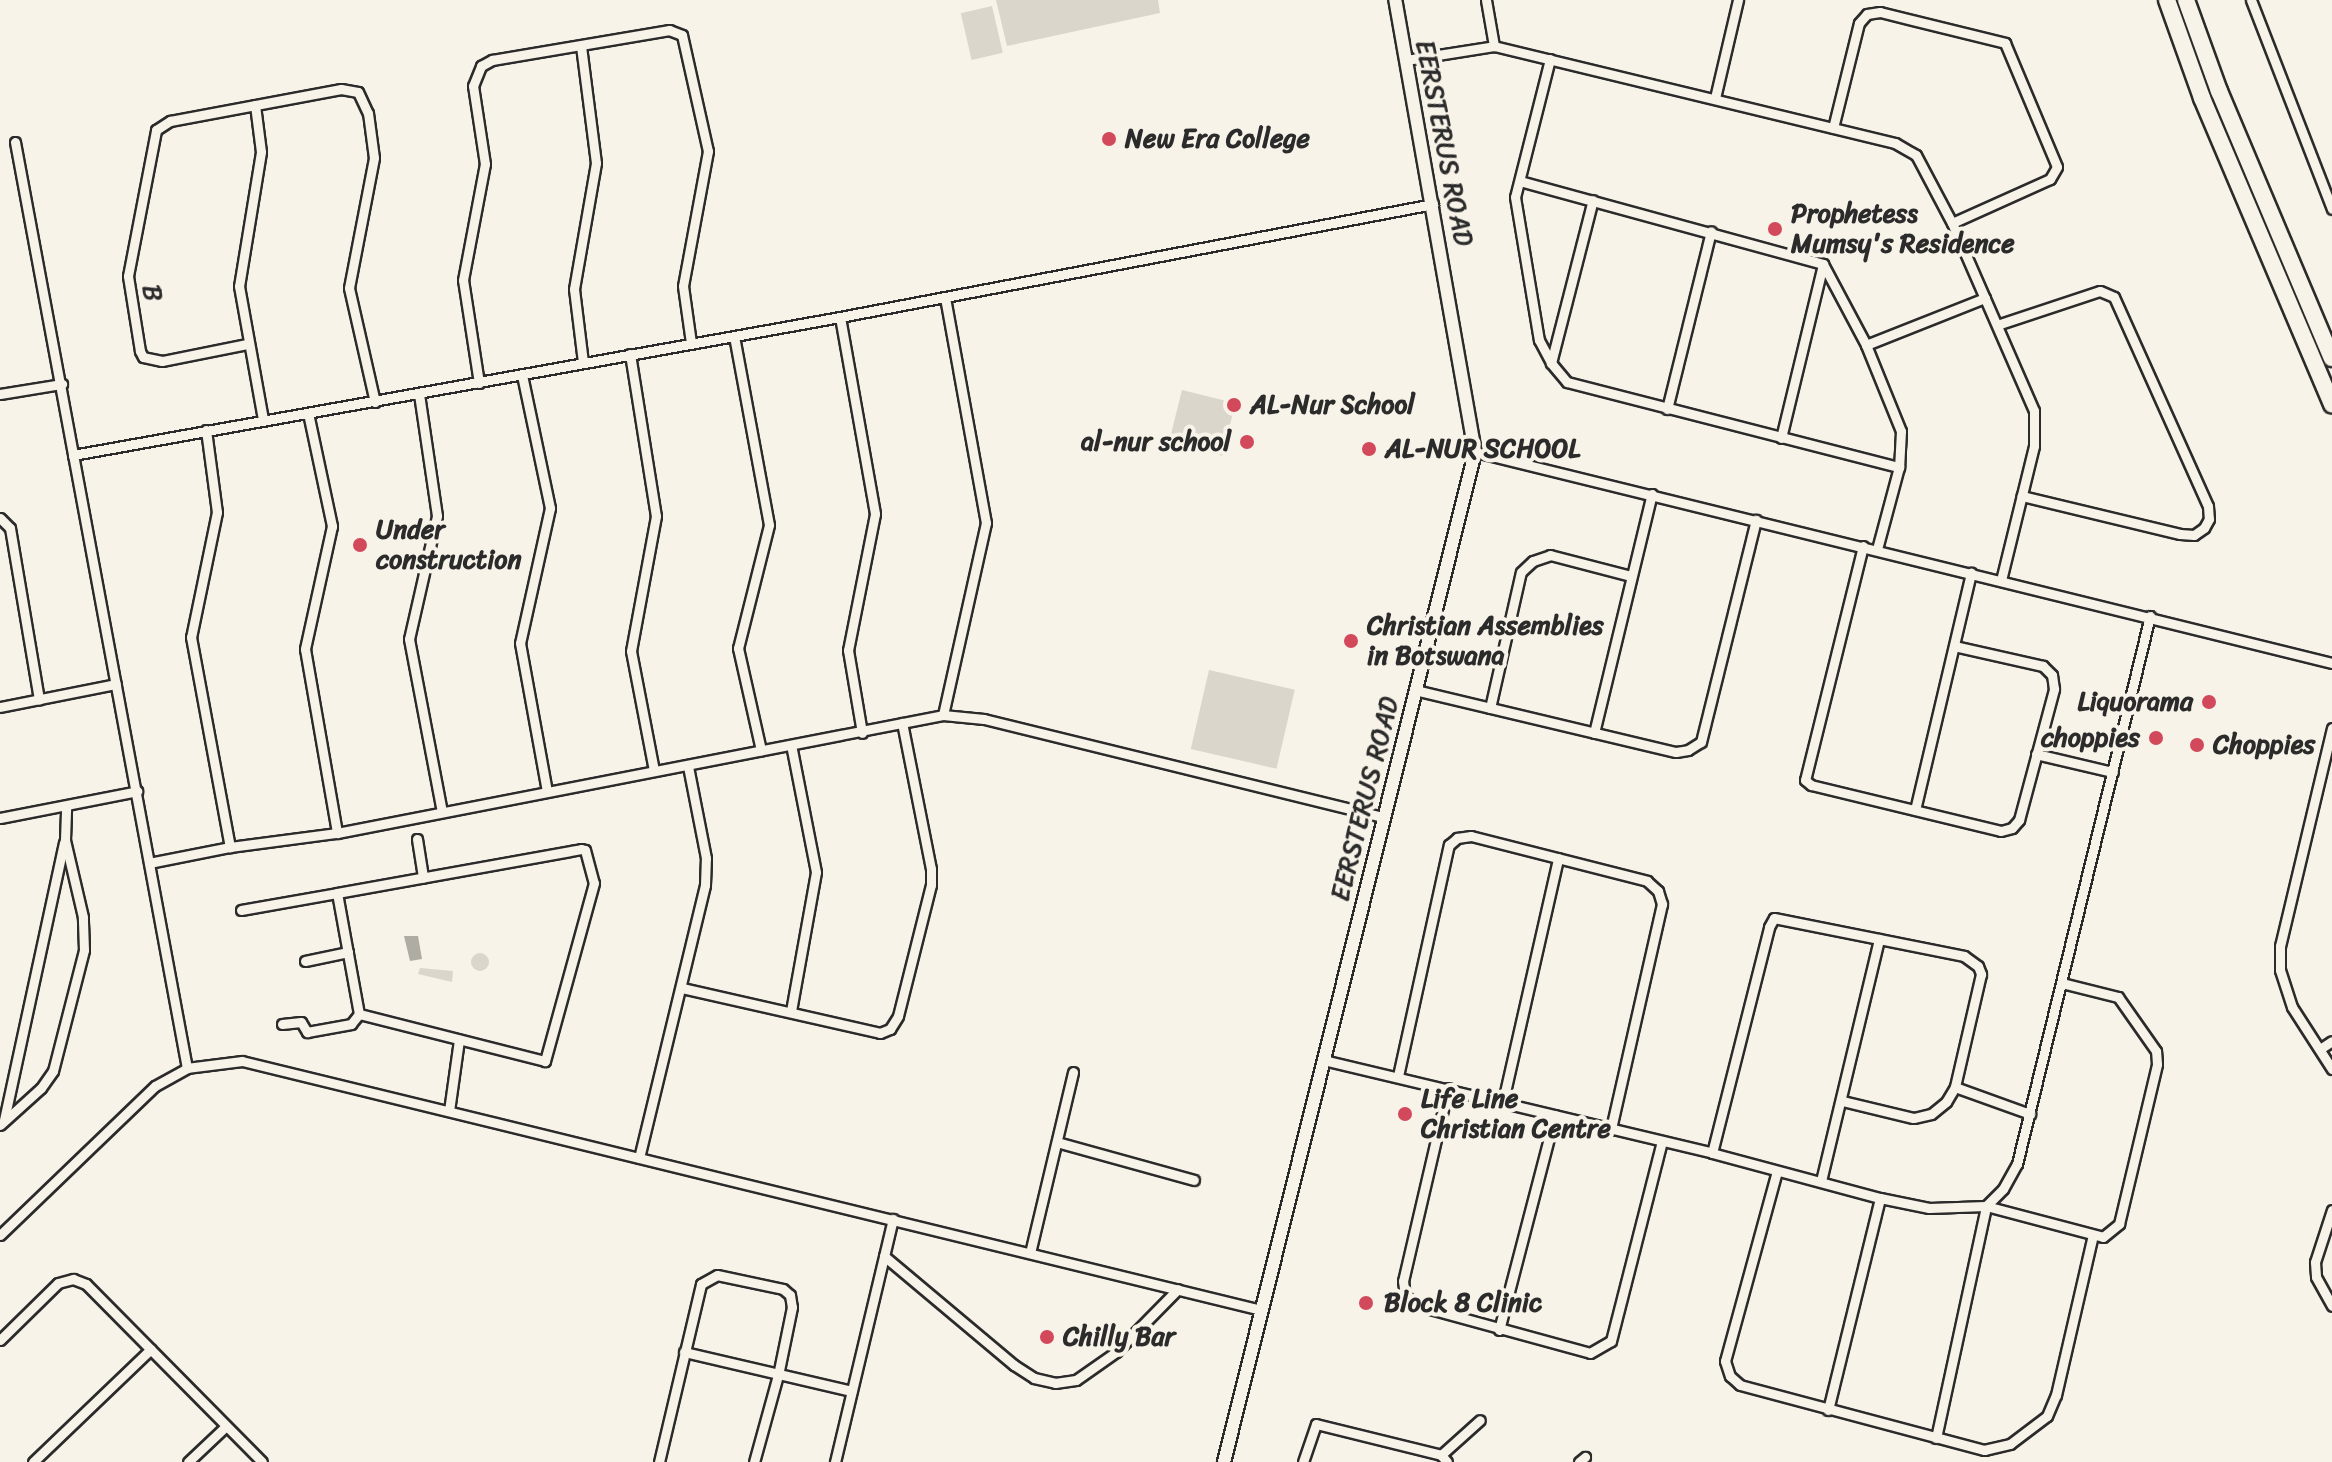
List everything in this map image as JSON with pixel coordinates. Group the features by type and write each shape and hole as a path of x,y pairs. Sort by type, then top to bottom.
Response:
{"highway":[{"path":"2167,0 2225,154 2332,405"},
{"path":"2186,0 2219,91 2332,358"}],"street":[{"name":"EERSTERUS ROAD","path":"1224,1462 1475,452 1395,0"},
{"path":"1486,0 1494,46"},
{"path":"1715,98 1738,0"},
{"path":"2251,0 2332,209"},
{"path":"1833,128 1859,23 1867,14 1880,12 2005,43 2057,167 2050,179 1952,223"},
{"path":"479,383 463,280 485,164 473,86 481,66 492,60 669,30 677,31 686,41 708,151 683,286 691,343"},
{"path":"581,46 596,163 574,289 583,362"},
{"path":"1406,60 1494,46 1895,143 1916,155 1952,223 2034,411 2034,446 2001,580"},
{"path":"1550,59 1520,181 1516,211 1539,340 1551,363 1572,386 1899,467"},
{"path":"263,420 239,286 261,152 255,105 341,89 358,92 364,100 374,158 349,288 375,402"},
{"name":"B","path":"247,344 162,361 143,357 128,276 156,130 170,121 255,105"},
{"path":"15,142 187,1068"},
{"path":"1520,181 1823,264 1866,345 1901,431 1899,467 1877,549"},
{"path":"1551,363 1593,200"},
{"path":"73,455 945,298 1433,204"},
{"path":"1667,409 1711,231"},
{"path":"1781,438 1823,264"},
{"path":"1997,325 2100,291 2114,297 2208,506 2209,519 2204,528 2194,535 2180,534 2022,496"},
{"path":"943,715 986,523 945,298"},
{"path":"1866,345 1985,298"},
{"path":"840,317 875,514 848,650 862,733"},
{"path":"734,336 769,525 738,648 761,750"},
{"path":"630,354 656,516 631,651 654,770"},
{"path":"522,375 550,508 520,643 547,792"},
{"path":"0,394 62,384"},
{"path":"419,394 437,516 409,639 442,812"},
{"path":"308,413 332,526 304,644 337,833"},
{"path":"206,430 217,512 191,637 230,847"},
{"path":"1475,452 2332,663"},
{"path":"1594,733 1652,494"},
{"path":"0,518 10,528 39,700"},
{"path":"1415,690 1676,752 1688,750 1701,742 1756,520"},
{"path":"1863,546 1805,780 1811,785 2001,831 2012,828 2019,820 2054,689 2052,675 2043,666 1954,646"},
{"path":"1490,708 1521,572 1533,561 1550,555 1631,576"},
{"path":"1915,810 1971,573"},
{"path":"1936,1438 1986,1206 2003,1189 2017,1164 2150,616"},
{"path":"0,707 116,684"},
{"path":"149,863 230,847 337,833 943,715 984,719 1384,817"},
{"path":"682,988 880,1033 890,1029 898,1016 929,898 931,869 902,723"},
{"path":"2332,728 2280,946 2284,988 2332,1069"},
{"path":"791,745 816,872 791,1011"},
{"path":"2036,754 2113,772"},
{"path":"639,1158 682,988 706,871 688,766"},
{"path":"0,818 137,791"},
{"path":"2,1122 65,840 66,807"},
{"path":"1398,1076 1449,845 1457,838 1471,836 1647,881 1658,891 1662,904 1611,1129"},
{"path":"417,839 423,878"},
{"path":"2,1122 41,1088 53,1071 84,950 83,917 65,840"},
{"path":"241,910 585,850 595,879 545,1061 359,1014"},
{"path":"1503,1101 1558,858"},
{"path":"282,1024 301,1022 307,1032 351,1024 359,1014 337,893"},
{"path":"1712,1153 1769,927 1774,918 1784,917 1964,956 1978,966 1981,983 1955,1087 1946,1102 1931,1114 1913,1118 1842,1101"},
{"path":"1821,1181 1879,939"},
{"path":"305,961 348,952"},
{"path":"1323,1060 1503,1101 1880,1198 1929,1208 1986,1206 2103,1237 2119,1224 2157,1064 2156,1051 2118,997 2062,983"},
{"path":"449,1111 459,1040"},
{"path":"2320,1049 2332,1041"},
{"path":"0,1235 155,1086 187,1068 211,1062 257,1063 1261,1310"},
{"path":"1030,1253 1073,1072"},
{"path":"1955,1087 2030,1114"},
{"path":"1448,1088 1403,1281 1405,1295 1415,1305 1590,1353 1611,1341 1662,1141"},
{"path":"1499,1330 1555,1115"},
{"path":"1057,1142 1194,1180"},
{"path":"1777,1171 1725,1361 1730,1376 1740,1385 1984,1450 2010,1444 2047,1416 2056,1395 2093,1235"},
{"path":"1828,1410 1880,1198"},
{"path":"2332,1210 2315,1262 2316,1277 2332,1306"},
{"path":"835,1462 893,1219"},
{"path":"884,1256 1014,1365 1034,1378 1055,1383 1076,1380 1116,1352 1178,1289"},
{"path":"659,1462 701,1284 709,1277 783,1289 790,1295 792,1307 778,1375 754,1462"},
{"path":"0,1340 58,1283 73,1279 86,1284 262,1462"},
{"path":"33,1462 151,1349"},
{"path":"684,1352 852,1391"},
{"path":"1303,1462 1311,1427 1316,1424 1444,1458 1480,1420"},
{"path":"188,1462 225,1427"}],"shaded area":[{"path":"996,0 1158,0 1160,13 1007,46"},
{"path":"992,6 1003,53 972,60 961,13"},
{"path":"1182,390 1235,403 1222,456 1169,442"},
{"path":"1209,670 1295,690 1277,769 1191,749"},
{"path":"404,936 418,936 422,959 410,961"},
{"path":"480,953 489,962 480,971 471,962"},
{"path":"420,968 453,971 452,982 418,974"}],"place":[{"name":"New Era College","path":"1109,139"},
{"name":"Prophetess Mumsy's Residence","path":"1775,229"},
{"name":"AL-Nur School","path":"1234,405"},
{"name":"al-nur school","path":"1247,442"},
{"name":"AL-NUR SCHOOL","path":"1369,449"},
{"name":"Under construction","path":"360,545"},
{"name":"Christian Assemblies in Botswana","path":"1351,641"},
{"name":"Liquorama","path":"2209,702"},
{"name":"choppies","path":"2156,738"},
{"name":"Choppies","path":"2197,745"},
{"name":"Life Line Christian Centre","path":"1405,1114"},
{"name":"Block 8 Clinic","path":"1366,1303"},
{"name":"Chilly Bar","path":"1047,1337"}]}
